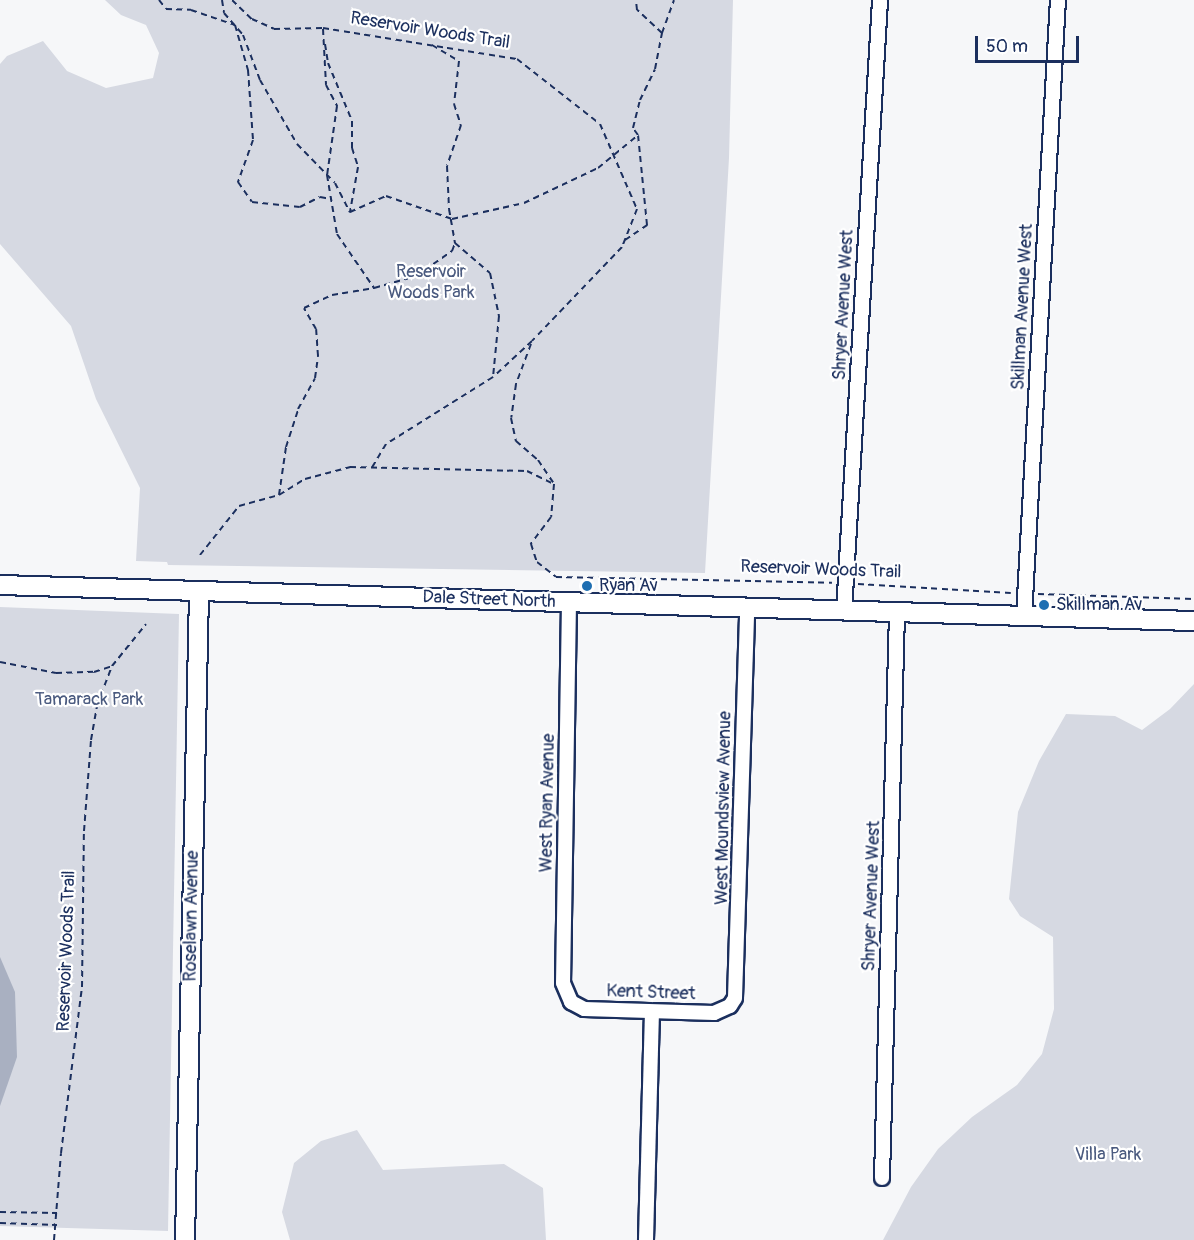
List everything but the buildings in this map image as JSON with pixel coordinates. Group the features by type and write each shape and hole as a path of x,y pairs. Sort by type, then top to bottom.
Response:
{"main road":[{"name":"Dale Street North","path":"0,585 199,593 1194,621"},
{"name":"Roselawn Avenue","path":"184,1240 199,593"}],"street":[{"name":"Shryer Avenue West","path":"844,612 880,0"},
{"name":"Skillman Avenue West","path":"1024,617 1058,0"},
{"name":"West Ryan Avenue","path":"569,602 563,983 571,1002"},
{"name":"West Moundsview Avenue","path":"730,1006 738,991 747,609"},
{"name":"Shryer Avenue West","path":"882,1178 897,614"},
{"name":"Kent Street","path":"571,1002 584,1009 652,1012 714,1013 730,1006"},
{"path":"646,1240 652,1012"}],"path":[{"path":"159,0 166,9 191,10 235,26"},
{"path":"222,0 224,13 253,54 260,80 297,144 343,195 350,212"},
{"name":"Reservoir Woods Trail","path":"232,0 252,19 274,29 323,28 517,58 600,124 637,209 624,241 532,341 492,377 386,444 372,467"},
{"path":"636,0 637,10 662,33"},
{"path":"624,241 647,225 638,135 633,128 639,100 655,69 662,33 674,0"},
{"path":"235,26 248,70 253,140 238,182 252,202 300,207 320,197 331,199"},
{"path":"323,28 328,63 352,122 352,148 358,167 350,212"},
{"path":"325,40 326,85 337,106 327,175 337,234 374,288"},
{"path":"279,495 286,447 298,409 315,378 318,338 304,308 332,296 374,288 416,276 452,251 455,243 447,166 461,125 454,104 459,61 430,44"},
{"path":"350,212 386,196 452,219 524,203 588,173 612,153 625,149 638,135"},
{"path":"455,243 490,273 499,316 492,377"},
{"name":"Reservoir Woods Trail","path":"532,341 516,384 511,418 516,441 538,460 554,484 551,517 531,544 537,562 556,577 846,583 1194,599"},
{"path":"200,555 239,506 279,495 305,479 350,467 527,471 554,484"},
{"name":"Reservoir Woods Trail","path":"54,1240 57,1226 61,1152 82,987 84,831 91,740 97,705 112,666 146,624"},
{"path":"0,662 56,673 94,672 112,666"},
{"path":"0,1212 57,1213"},
{"path":"0,1223 57,1226"}],"green space":[{"name":"Reservoir Woods Park","path":"105,0 733,0 729,158 705,573 168,565 167,562 136,561 140,488 96,399 71,326 0,244 0,64 7,56 43,41 67,71 106,88 153,78 159,53 146,25 121,15"},
{"name":"Tamarack Park","path":"0,607 179,614 168,1231 0,1226"},
{"name":"Villa Park","path":"1194,684 1194,1240 883,1240 911,1187 938,1149 972,1117 1017,1085 1042,1054 1054,1009 1053,937 1020,916 1009,899 1018,812 1039,761 1066,714 1115,716 1142,730 1170,709"},
{"path":"357,1130 383,1170 504,1164 543,1188 546,1240 290,1240 282,1212 294,1163 321,1141"}],"water":[{"path":"0,957 15,992 17,1057 0,1106"}],"place":[{"name":"Ryan Av","path":"587,586"},
{"name":"Skillman Av","path":"1044,605"}]}
